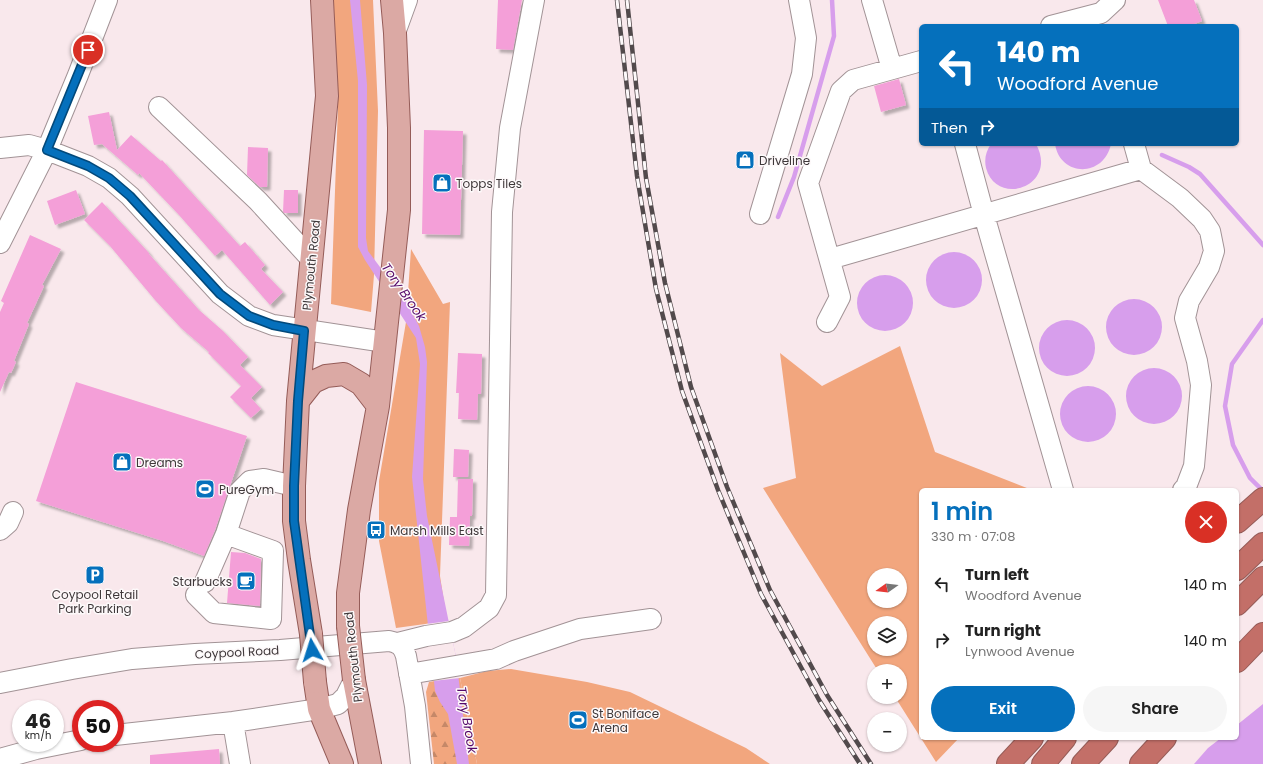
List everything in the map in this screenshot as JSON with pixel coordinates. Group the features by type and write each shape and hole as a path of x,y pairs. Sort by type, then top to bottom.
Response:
{"highway":[{"path":"1239,520 1263,499"},
{"path":"1239,567 1263,544"},
{"path":"1239,602 1263,578"},
{"path":"1239,660 1263,634"},
{"path":"1008,764 1030,740"},
{"path":"1042,764 1063,740"},
{"path":"1083,764 1105,740"},
{"path":"1141,764 1163,740"}],"main road":[{"name":"Plymouth Road","path":"322,0 327,96 298,401 294,486 295,527 311,634 315,682 320,709 337,747 342,764"},
{"name":"Plymouth Road","path":"370,764 354,680 348,626 348,593 359,510 378,406 399,202 400,128 392,0"},
{"path":"298,401 313,382 326,376 344,374 361,384 378,406"}],"street":[{"path":"0,243 47,150 107,0"},
{"path":"395,33 407,0"},
{"name":"Coypool Road","path":"0,683 132,659 295,649 389,641 398,643 426,636 452,632 464,627 489,608 496,595 502,212 510,128 534,0"},
{"path":"760,214 802,74 806,38 799,0"},
{"path":"872,0 892,69"},
{"path":"1060,24 1107,13"},
{"path":"827,322 840,297 808,183 841,91 853,80 919,62"},
{"path":"159,107 258,201 311,259"},
{"path":"0,148 29,145 47,150 88,166 109,178 130,196 220,294 249,316 273,325 304,331 385,342"},
{"path":"966,146 1062,488"},
{"path":"1135,146 1141,169 1180,198 1202,219 1210,232 1214,251 1209,267 1189,301 1185,318 1197,361 1201,385 1194,466 1186,488"},
{"path":"830,259 1141,169"},
{"path":"226,534 273,551 271,620 214,613 201,588 226,534 240,491 250,481 264,479 294,486"},
{"path":"0,530 8,523 13,512"},
{"path":"418,673 496,659 514,651 580,629 651,619"},
{"path":"398,643 404,649 418,673 415,706 421,764"},
{"path":"124,734 233,722 320,709 338,704 346,696 354,680"},
{"path":"233,722 240,764"},
{"path":"0,759 37,757 72,743"}],"green space":[{"path":"331,0 373,0 378,111 374,275 371,312 331,304 338,106"},
{"path":"411,249 443,304 450,302 440,576 447,621 396,628 379,541 379,481 406,322"},
{"path":"900,346 935,452 1027,488 919,488 919,735 907,716 907,712 904,712 899,704 907,704 907,664 874,664 869,656 907,656 907,616 867,616 867,653 763,488 796,478 780,353 822,386"},
{"name":"St Boniface Arena","path":"511,669 587,682 630,692 746,748 770,764 477,764 460,678 487,671"},
{"path":"458,677 460,678 477,764 434,764 426,692 429,682"},
{"path":"922,740 957,740 936,762"}],"shaded area":[{"path":"350,0 360,0 367,85 366,238 368,251 407,303 419,326 425,347 427,362 423,479 427,516 456,657 469,764 457,764 448,714 435,691 412,477 420,364 416,338 358,247 358,81"},
{"path":"990,146 1037,146 1041,159 1039,171 1033,181 1024,187 1013,189 1002,187 992,180 986,168 985,158"},
{"path":"1056,146 1110,146 1107,155 1100,163 1092,168 1082,169 1073,167 1065,163 1059,155"},
{"path":"949,252 959,252 974,260 980,269 982,280 980,291 974,300 959,308 949,308 938,303 931,296 926,285 926,275 931,264 938,257"},
{"path":"880,275 890,275 905,283 911,292 913,303 911,314 905,323 890,331 880,331 869,326 862,319 857,308 857,298 862,287 869,280"},
{"path":"1129,299 1139,299 1154,307 1160,316 1162,327 1160,338 1154,347 1139,355 1129,355 1118,350 1111,343 1106,332 1106,322 1111,311 1118,304"},
{"path":"1062,320 1072,320 1087,328 1093,337 1095,348 1093,359 1087,368 1072,376 1062,376 1051,371 1044,364 1039,353 1039,343 1044,332 1051,325"},
{"path":"1149,368 1159,368 1174,376 1180,385 1182,396 1180,407 1174,416 1159,424 1149,424 1138,419 1131,412 1126,401 1126,391 1131,380 1138,373"},
{"path":"1083,386 1093,386 1108,394 1114,403 1116,414 1114,425 1108,434 1093,442 1083,442 1072,437 1065,430 1060,419 1060,409 1065,398 1072,391"},
{"path":"1263,704 1263,764 1194,764 1208,748 1218,740 1239,740 1239,723"}],"pier":[{"path":"449,621 460,678 433,681 426,624"}],"building":[{"path":"498,0 522,0 513,50 496,49"},
{"path":"1158,0 1194,0 1202,21 1194,24 1167,24"},
{"path":"899,79 906,105 881,112 874,86"},
{"path":"109,112 117,150 131,135 161,161 162,160 240,246 245,242 265,265 261,269 283,292 270,305 222,250 215,256 139,173 138,175 102,144 94,145 88,116"},
{"name":"Topps Tiles","path":"424,130 463,131 460,235 422,234"},
{"path":"248,147 268,148 267,187 260,187 247,175"},
{"path":"76,190 85,214 55,225 47,201"},
{"path":"284,190 298,190 298,213 283,212"},
{"path":"102,202 199,310 223,331 248,357 240,365 262,387 251,398 261,409 251,418 230,397 241,386 208,353 209,352 181,328 155,300 110,246 84,220"},
{"path":"30,235 61,249 42,285 44,286 27,323 29,324 14,361 16,362 11,373 9,372 0,392 0,312 4,303 1,301"},
{"path":"458,353 482,354 481,394 478,394 477,420 458,419 459,393 456,393"},
{"path":"76,382 247,436 215,530 204,556 163,541 36,501"},
{"path":"454,449 469,450 468,477 453,477"},
{"path":"458,479 473,479 472,516 470,516 469,546 449,545 450,517 457,517"},
{"name":"Starbucks","path":"231,552 245,553 261,559 260,606 227,603"},
{"path":"219,749 220,764 150,764 150,755"}],"waterway":[{"path":"778,217 794,177 834,36 832,0"},
{"path":"1162,155 1189,167 1200,174 1263,245"},
{"path":"1263,320 1232,364 1225,406 1233,445 1250,478 1263,491"}],"railway":[{"path":"617,0 637,176 656,289 682,391 718,490 761,594 819,700 860,764"},
{"path":"627,0 646,178 665,283 691,387 727,487 770,590 827,695 871,764"}],"place":[{"name":"Driveline","path":"745,160"},
{"name":"Topps Tiles","path":"442,183"},
{"name":"Dreams","path":"122,462"},
{"name":"PureGym","path":"205,489"},
{"name":"Marsh Mills East","path":"376,530"},
{"name":"Coypool Retail Park Parking","path":"95,575"},
{"name":"Starbucks","path":"246,581"},
{"name":"St Boniface Arena","path":"578,720"}],"route":[{"path":"88,50 47,150 88,166 109,178 130,196 220,294 249,316 273,325 304,331 298,401 294,521 311,634 312,650"}],"water label":[{"name":"Tory Brook","path":"404,292"},
{"name":"Tory Brook","path":"467,720"}]}
